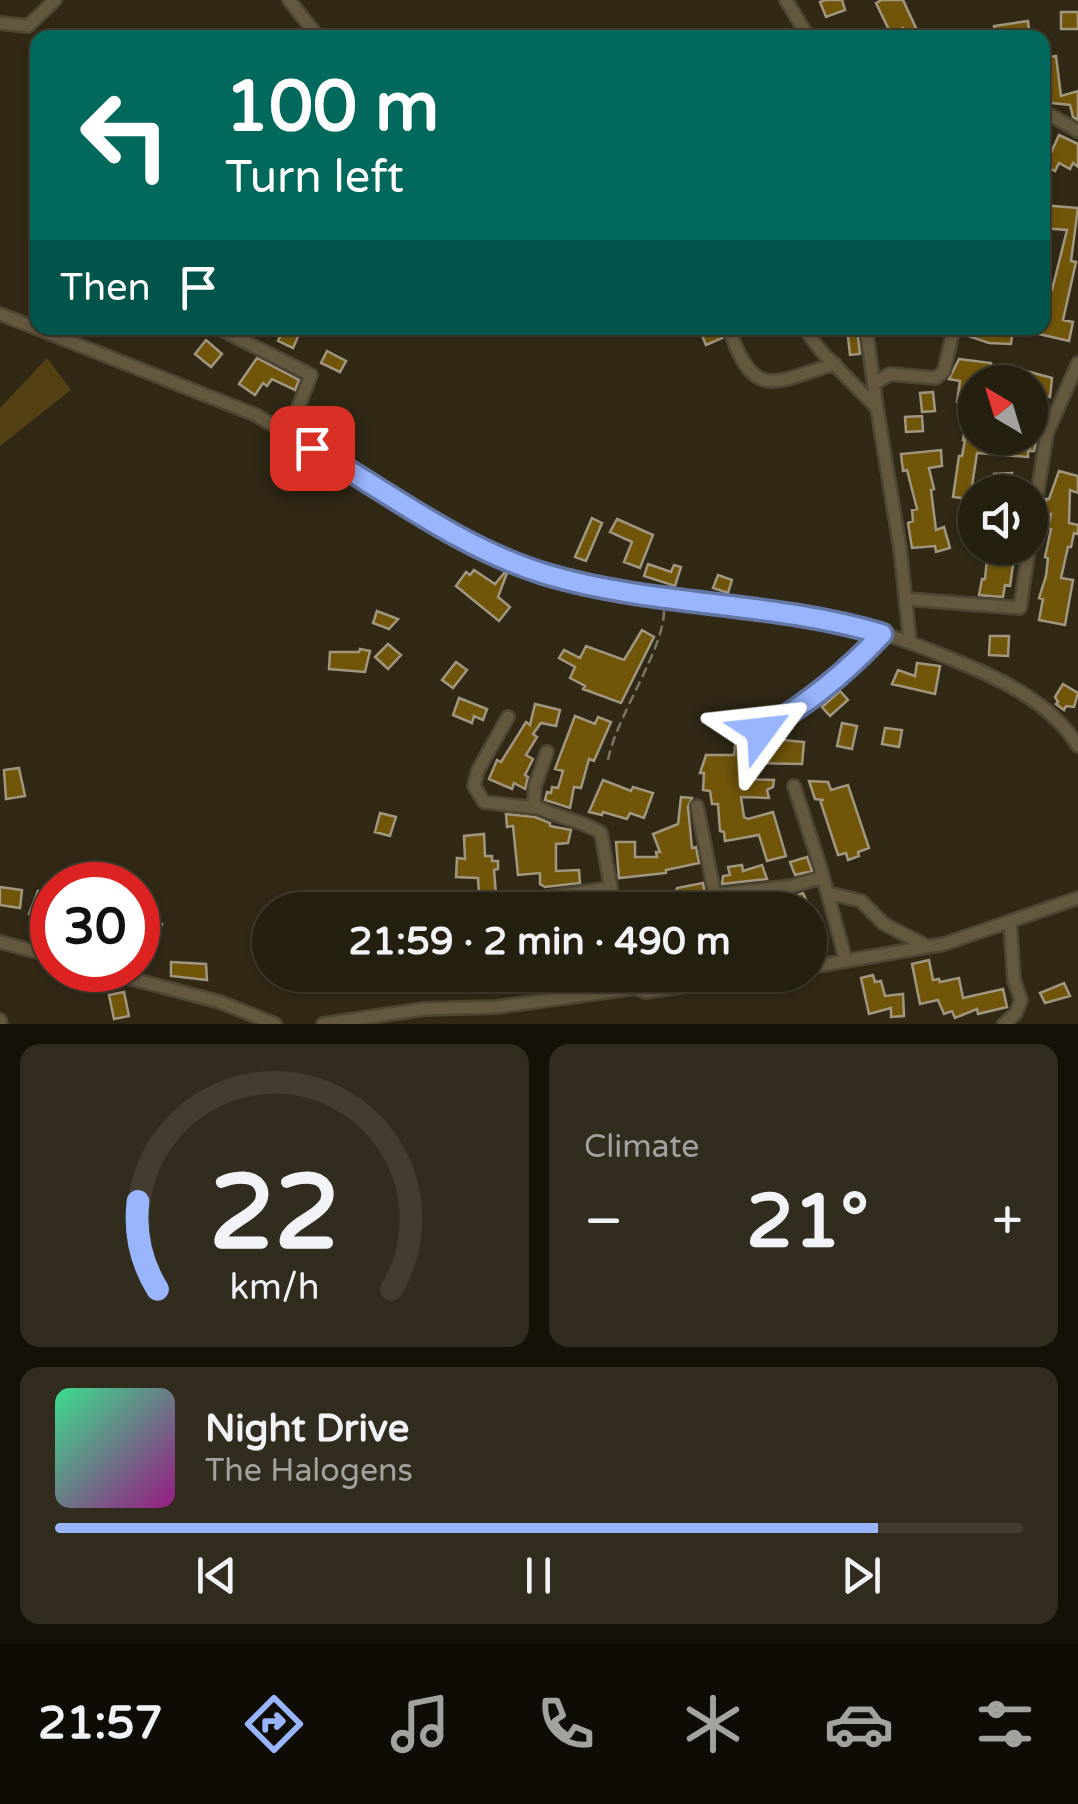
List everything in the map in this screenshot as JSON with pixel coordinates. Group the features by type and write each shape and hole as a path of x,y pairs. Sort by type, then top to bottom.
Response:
{"street":[{"path":"0,23 28,26 55,0"},
{"path":"289,0 312,30"},
{"path":"785,0 804,30"},
{"path":"1050,116 1078,131"},
{"path":"0,314 30,326"},
{"path":"53,335 256,415 478,549 548,575 630,593 798,614 910,642 996,677 1036,702 1078,746"},
{"path":"232,335 312,375 288,434"},
{"path":"732,335 750,372 762,379 795,380 836,364"},
{"path":"810,335 877,408"},
{"path":"867,335 900,548 910,642"},
{"path":"874,384 890,374 936,378 944,371 952,335"},
{"path":"1040,475 1046,434 1078,363"},
{"path":"906,599 1020,608 1026,565"},
{"path":"761,731 806,705 845,674 882,634"},
{"path":"508,717 478,770 474,786 484,802 564,815 601,834 611,892"},
{"path":"536,808 535,786 547,752"},
{"path":"794,786 846,961"},
{"path":"697,806 713,892"},
{"path":"733,892 792,886 824,878"},
{"path":"577,892 610,888"},
{"path":"828,893 861,901 884,924 930,948"},
{"path":"827,964 930,948 1078,898"},
{"path":"1004,1024 1016,1013 1021,1000 1014,980 1010,922"},
{"path":"0,942 30,950"},
{"path":"160,986 220,1002 274,1024"},
{"path":"323,1024 607,992"}],"path":[{"path":"608,760 612,738 660,634 665,618 664,596"}],"shaded area":[{"path":"47,358 71,390 0,446 0,408"}],"building":[{"path":"842,0 845,10 826,17 820,2"},
{"path":"903,0 916,28 889,30 876,3"},
{"path":"1061,12 1078,12 1078,29 1061,29"},
{"path":"1028,21 1029,30 994,30 994,26"},
{"path":"1056,56 1061,96 1078,91 1078,120 1070,105 1050,103 1050,57"},
{"path":"1059,135 1078,144 1078,167 1073,163 1070,169 1059,163 1055,171 1050,168 1050,155"},
{"path":"1050,206 1078,208 1071,261 1076,262 1063,320 1073,322 1069,341 1043,335 1050,335 1050,289 1067,230 1050,229"},
{"path":"281,335 299,335 293,348 278,341"},
{"path":"702,335 721,335 722,338 706,345"},
{"path":"848,335 858,335 860,354 850,355"},
{"path":"965,335 1012,335 1011,344 989,343"},
{"path":"206,340 222,354 211,367 195,354"},
{"path":"327,351 346,361 340,372 321,363"},
{"path":"257,358 299,380 295,390 272,379 267,386 263,383 255,395 239,384"},
{"path":"959,359 991,363 958,365 958,381 949,379"},
{"path":"933,392 935,411 922,412 920,393"},
{"path":"922,416 923,431 906,432 905,417"},
{"path":"941,450 942,466 929,468 934,489 931,490 936,530 944,527 950,548 936,552 935,546 912,548 908,523 913,521 912,510 917,509 901,454"},
{"path":"977,455 974,475 958,475 958,498 953,497 959,456"},
{"path":"1059,471 1078,476 1078,493 1070,490 1069,523 1078,525 1078,534 1074,533 1068,547 1061,578 1073,580 1065,625 1039,620 1051,529 1049,499"},
{"path":"592,518 602,523 586,561 575,557"},
{"path":"617,519 653,535 640,568 624,562 632,542 610,532"},
{"path":"648,564 671,572 674,565 681,567 675,586 644,576"},
{"path":"986,565 1013,565 1010,586 1005,585 1003,597 979,595"},
{"path":"474,570 495,584 507,573 498,597 510,607 499,621 456,586 466,572 470,575"},
{"path":"718,575 732,580 728,593 713,588"},
{"path":"377,611 398,619 389,629 373,623"},
{"path":"642,630 654,637 621,703 583,689 585,686 570,678 575,667 559,658 564,650 580,658 586,646 624,660"},
{"path":"990,636 1009,636 1008,656 989,655"},
{"path":"388,644 401,655 388,669 375,657"},
{"path":"370,651 365,672 329,669 330,652"},
{"path":"456,662 467,670 453,688 442,680"},
{"path":"917,663 940,666 935,694 892,684 898,670 915,676"},
{"path":"1063,684 1078,693 1074,707 1066,706 1064,710 1056,704 1055,697"},
{"path":"840,691 848,700 830,716 822,707"},
{"path":"459,698 487,709 483,720 474,716 472,723 453,715"},
{"path":"535,704 560,710 556,726 541,723 533,734 537,737 526,755 533,759 525,775 525,789 514,783 512,789 489,779 497,760 501,762 526,722 530,725"},
{"path":"575,716 595,724 598,717 611,722 594,761 589,759 581,788 574,787 570,808 545,800 552,787 558,788 563,771 555,769"},
{"path":"842,723 857,726 852,749 837,746"},
{"path":"885,728 902,730 899,747 882,744"},
{"path":"752,734 760,740 772,735 774,739 804,742 802,764 749,763 747,779 774,780 773,787 767,790 769,798 741,797 744,817 748,819 773,812 786,856 767,861 759,835 725,841 724,832 720,831 718,804 712,804 710,791 703,790 704,773 700,773 706,755 734,755 736,735"},
{"path":"19,768 25,796 6,799 4,770"},
{"path":"603,780 631,791 633,787 653,793 644,818 630,813 627,819 589,812"},
{"path":"809,781 828,782 831,790 848,785 869,848 858,852 859,856 848,860 846,853 838,855 820,800 824,800 815,799"},
{"path":"681,797 692,798 688,807 692,848 696,847 699,863 666,873 619,878 616,842 635,842 635,857 657,857 656,852 660,852 653,834 678,824"},
{"path":"380,813 396,817 390,836 375,832"},
{"path":"506,814 535,817 550,826 571,830 568,843 556,844 556,871 579,870 580,883 545,887 540,884 540,873 518,875 513,826 507,827"},
{"path":"484,834 485,856 498,861 498,869 494,870 496,892 479,892 478,878 456,877 457,858 465,859 464,836"},
{"path":"807,857 812,871 795,875 790,862"},
{"path":"742,865 743,871 762,865 767,879 722,884 723,876 730,875 728,867"},
{"path":"703,883 705,892 676,892 677,888"},
{"path":"0,887 22,890 20,908 0,905"},
{"path":"929,960 933,980 959,978 963,998 1003,989 1007,1007 978,1014 977,1009 955,1018 952,1011 944,1014 938,1000 920,1004 912,964"},
{"path":"171,962 206,964 207,980 171,976"},
{"path":"873,975 875,982 881,981 885,996 903,994 904,1016 891,1017 891,1008 869,1014 861,978"},
{"path":"1064,983 1070,996 1045,1003 1040,993"},
{"path":"124,992 129,1016 114,1019 109,995"}],"route":[{"path":"312,448 478,549 548,575 630,593 798,614 882,634 845,674 806,705 761,731"}]}
